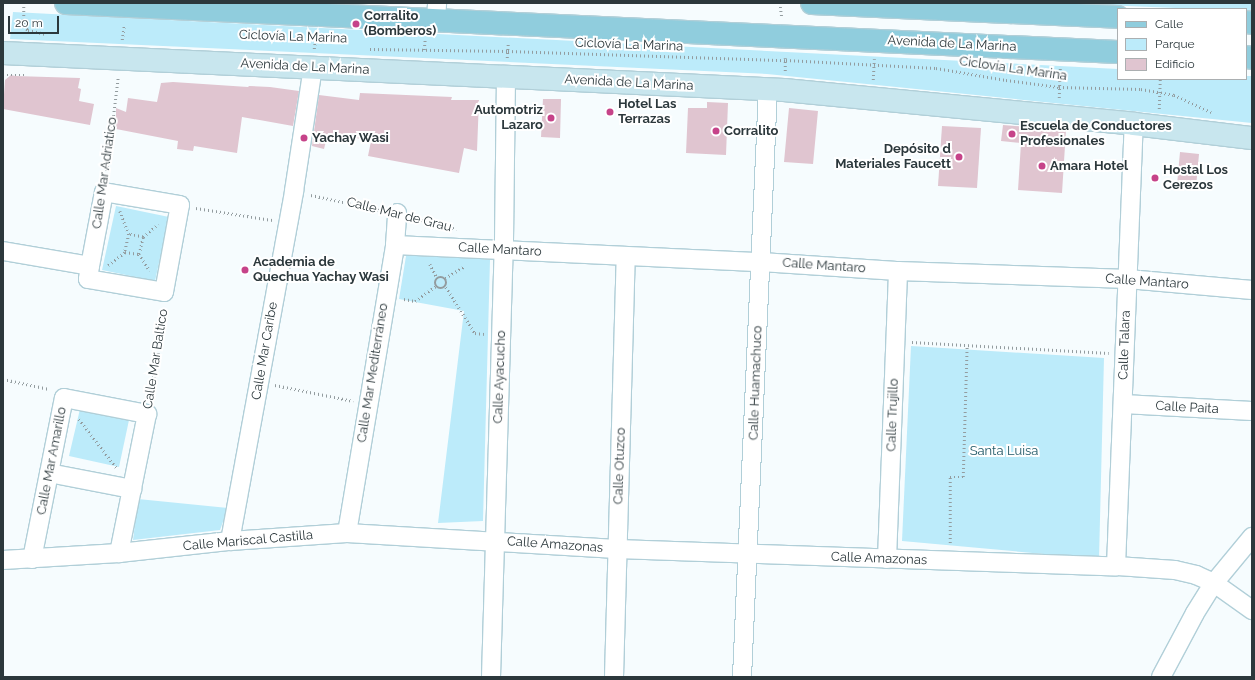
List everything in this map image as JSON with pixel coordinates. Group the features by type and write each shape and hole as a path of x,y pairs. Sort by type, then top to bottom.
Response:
{"main road":[{"name":"Avenida de La Marina","path":"66,3 317,14 433,14 510,24 1117,52"},
{"path":"812,3 1117,17"},
{"name":"Avenida de La Marina","path":"3,53 314,53 423,73 776,89 1134,124 1252,138"}],"street":[{"name":"Calle Mar Caribe","path":"230,541 289,222 314,53"},
{"name":"Calle Ayacucho","path":"491,677 501,335 506,77"},
{"name":"Calle Huamachuco","path":"742,677 761,262 776,89"},
{"name":"Calle Talara","path":"1116,566 1134,124"},
{"path":"104,192 180,205"},
{"name":"Calle Mar Adriatico","path":"90,266 104,192"},
{"name":"Calle Mar Baltico","path":"164,292 180,205"},
{"name":"Calle Mar Mediterráneo","path":"347,533 395,245 397,213"},
{"name":"Calle Mantaro","path":"395,245 761,262 898,271 1128,279 1252,290"},
{"path":"3,251 90,266 88,279 164,292"},
{"name":"Calle Otuzco","path":"614,677 626,256"},
{"name":"Calle Trujillo","path":"887,559 898,271"},
{"name":"Calle Mar Amarillo","path":"32,559 64,398 147,414"},
{"name":"Calle Paita","path":"1123,404 1252,411"},
{"name":"Calle Mar Baltico","path":"119,553 147,414"},
{"path":"49,473 132,489"},
{"name":"Calle Mariscal Castilla","path":"3,560 119,553 230,541 347,533 494,541"},
{"path":"1161,677 1195,613 1214,583 1252,537"},
{"name":"Calle Amazonas","path":"494,541 617,549 1116,566 1175,570 1196,575 1214,583 1252,610"}],"path":[{"path":"24,3 24,26 28,30 50,36"},
{"path":"314,53 317,14"},
{"path":"423,73 424,50 433,14"},
{"path":"506,77 510,24"},
{"path":"776,89 786,60 783,37"},
{"path":"115,40 130,41"},
{"name":"Ciclovía La Marina","path":"369,49 508,51 786,60 936,68 1059,87 1141,89 1174,95 1214,114"},
{"path":"1058,117 1061,49"},
{"name":"Calle Mar Adriatico","path":"104,192 117,80"},
{"path":"1159,127 1160,80"},
{"name":"Calle Mar de Grau","path":"294,191 397,213 458,229"},
{"path":"180,205 289,222"},
{"path":"129,234 143,237 140,254 125,252 129,234"},
{"path":"436,286 436,280 442,277 448,282 446,287 475,333 501,335"},
{"path":"386,296 415,301 436,286"},
{"path":"436,286 441,289 446,287"},
{"name":"Calle Mar Baltico","path":"147,414 166,307 164,292"},
{"path":"896,342 1125,354"},
{"path":"950,561 950,477 963,477 966,345"},
{"path":"3,379 56,391 64,398 132,489"},
{"path":"259,382 369,404"}],"green space":[{"path":"1054,3 1252,3 1252,11 1247,11 1247,8 1176,8"},
{"path":"13,12 1117,69 1117,80 1247,80 1247,76 1252,76 1252,123 767,74 10,39"},
{"path":"116,206 169,217 155,281 102,270"},
{"path":"407,250 490,260 483,521 438,523 464,311 399,299"},
{"name":"Santa Luisa","path":"911,346 1104,358 1099,559 902,541"},
{"path":"80,409 129,420 119,467 69,456"},
{"path":"138,499 228,508 220,530 133,540"}],"building":[{"path":"11,75 80,78 78,88 81,89 79,101 94,104 90,125 3,109 5,80"},
{"path":"173,82 270,87 299,91 293,126 242,117 237,153 194,146 193,151 177,149 178,141 116,129 116,108 126,112 128,98 157,102 161,83"},
{"path":"360,93 452,97 451,100 479,100 477,151 464,148 459,173 368,156 371,141 356,138 328,133 324,149 312,146 319,95 359,100"},
{"name":"Automotriz Lazaro","path":"543,99 561,99 560,138 541,137"},
{"path":"707,102 728,103 726,155 686,153 688,108 707,108"},
{"path":"789,108 818,111 813,164 784,162"},
{"name":"Amara Hotel","path":"1003,125 1066,130 1062,193 1018,190 1021,143 1001,141"},
{"name":"Depósito d Materiales Faucett","path":"942,126 981,128 977,188 938,186"},
{"path":"1180,152 1199,154 1196,187 1177,185"}],"place":[{"name":"Corralito (Bomberos)","path":"356,24"},
{"name":"Hotel Las Terrazas","path":"610,112"},
{"name":"Automotriz Lazaro","path":"551,118"},
{"name":"Corralito","path":"716,131"},
{"name":"Escuela de Conductores Profesionales","path":"1012,134"},
{"name":"Yachay Wasi","path":"304,138"},
{"name":"Depósito d Materiales Faucett","path":"959,157"},
{"name":"Amara Hotel","path":"1042,166"},
{"name":"Hostal Los Cerezos","path":"1155,178"},
{"name":"Academia de Quechua Yachay Wasi","path":"245,270"}]}
